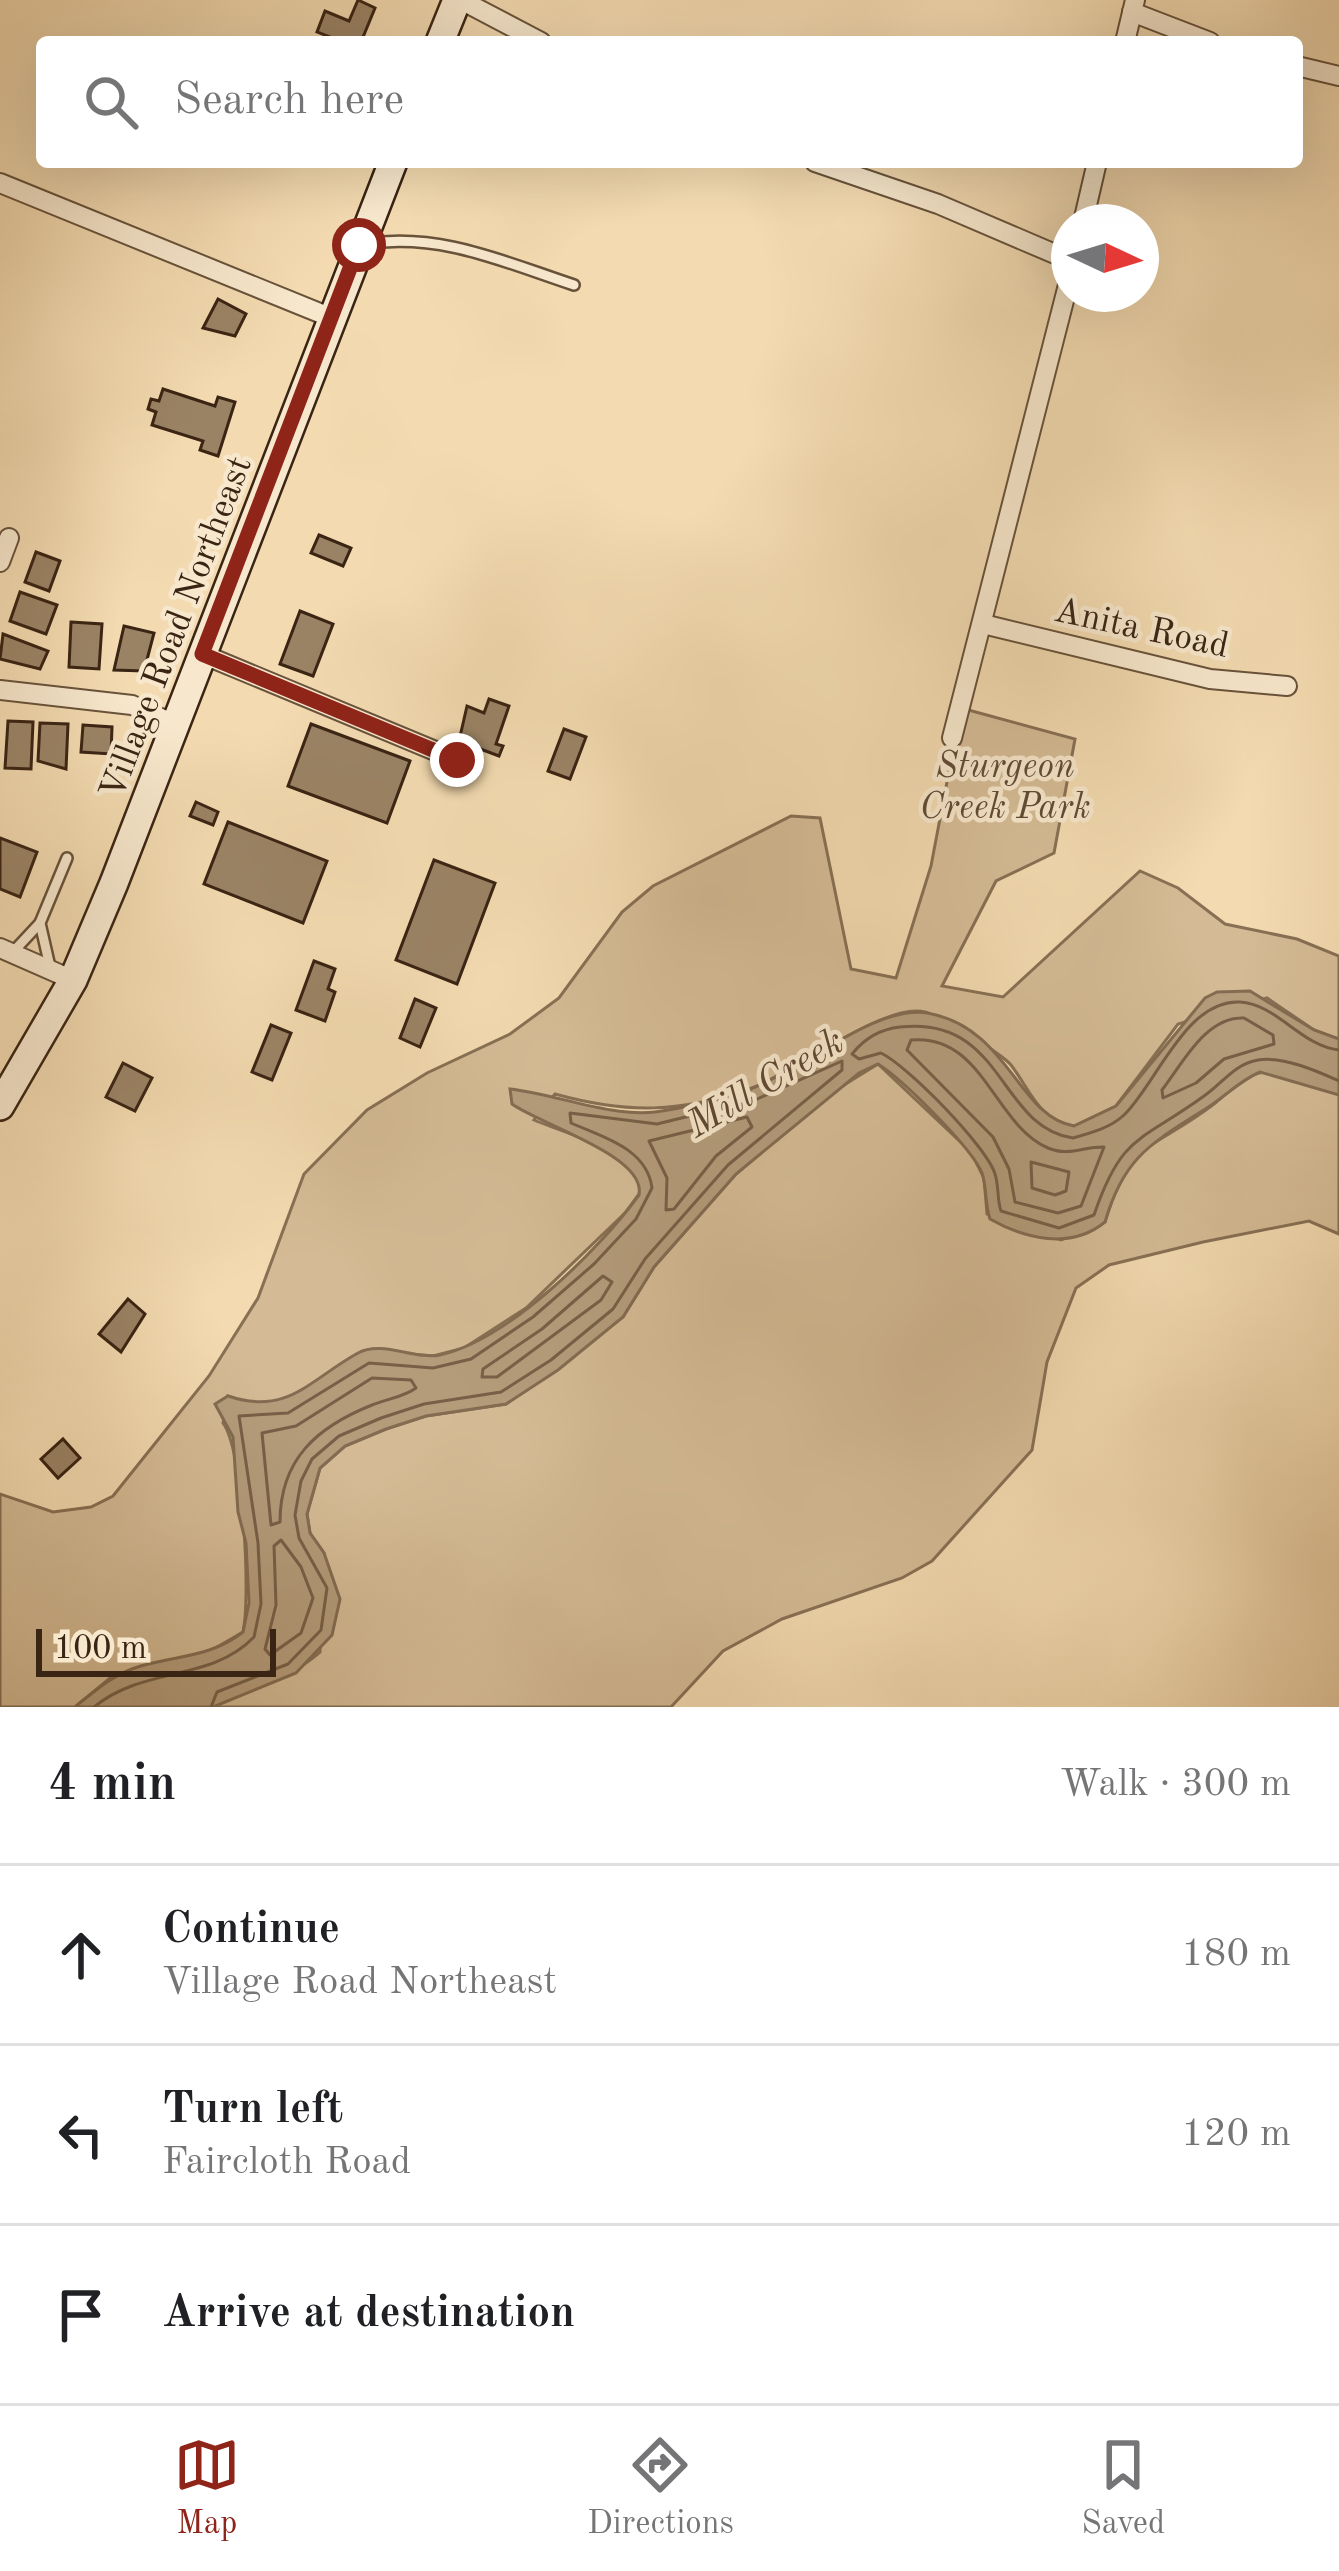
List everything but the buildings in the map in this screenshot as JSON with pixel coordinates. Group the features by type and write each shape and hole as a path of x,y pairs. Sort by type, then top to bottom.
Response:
{"main road":[{"path":"443,36 459,0"},
{"name":"Village Road Northeast","path":"0,1106 174,724 391,168"}],"street":[{"path":"459,0 529,36"},
{"path":"1126,36 1133,6 1197,36"},
{"path":"1303,67 1339,76"},
{"path":"833,168 938,204 1051,252"},
{"path":"1087,204 1096,168"},
{"path":"0,183 332,318"},
{"path":"952,738 1061,312"},
{"path":"0,562 9,538"},
{"name":"Anita Road","path":"983,624 1210,679 1287,686"},
{"path":"202,654 457,760"},
{"path":"0,690 132,705 174,724"},
{"path":"6,951 62,975"}],"lane":[{"path":"359,245 412,238 441,242 574,285"},
{"path":"6,951 40,923 67,858"},
{"path":"40,923 62,975"}],"green space":[{"name":"Sturgeon Creek Park","path":"961,708 1075,739 1054,853 996,881 942,986 1003,997 1140,871 1178,888 1225,924 1297,939 1339,956 1339,1039 1314,1030 1267,998 1178,1024 1116,1106 1074,1126 1044,1111 1005,1060 925,1012 887,1017 770,1080 701,1102 630,1107 555,1094 534,1120 600,1146 630,1167 639,1194 626,1212 526,1308 464,1348 433,1356 368,1350 284,1401 255,1405 228,1396 223,1423 236,1462 243,1524 243,1632 205,1654 142,1666 110,1678 75,1707 0,1707 0,1494 53,1512 91,1507 113,1496 209,1376 258,1298 304,1174 367,1110 427,1073 510,1034 559,998 622,912 653,886 791,816 820,818 851,969 896,978 931,866"},
{"path":"878,1064 971,1152 984,1178 987,1214 1061,1240 1105,1222 1114,1195 1135,1160 1240,1082 1268,1072 1305,1080 1339,1095 1339,1234 1309,1221 1203,1242 1109,1265 1076,1288 1047,1362 1032,1450 932,1561 902,1578 782,1619 723,1651 671,1707 213,1707 282,1677 320,1652 324,1553 310,1533 307,1514 320,1468 345,1446 386,1429 426,1416 506,1404 623,1317 654,1267 736,1174 823,1098"}],"water":[{"path":"1250,991 1314,1030 1339,1039 1339,1095 1260,1072 1252,1076 1142,1153 1121,1181 1105,1222 1063,1239 1018,1232 990,1219 982,1173 951,1131 878,1064 859,1073 736,1174 654,1267 623,1317 558,1370 506,1404 426,1416 386,1429 345,1446 320,1468 307,1514 310,1533 324,1553 340,1599 332,1635 296,1673 213,1707 75,1707 123,1673 207,1651 243,1632 249,1603 246,1543 238,1512 233,1437 215,1404 228,1396 267,1402 283,1398 367,1350 430,1356 466,1346 550,1290 601,1241 639,1195 637,1181 627,1167 512,1104 510,1089 620,1111 665,1110 753,1088 886,1018 927,1013 977,1035 1039,1107 1074,1126 1116,1106 1205,998 1217,992"}],"route":[{"path":"359,245 202,654 457,760"}],"water label":[{"name":"Mill Creek","path":"764,1081"}]}
